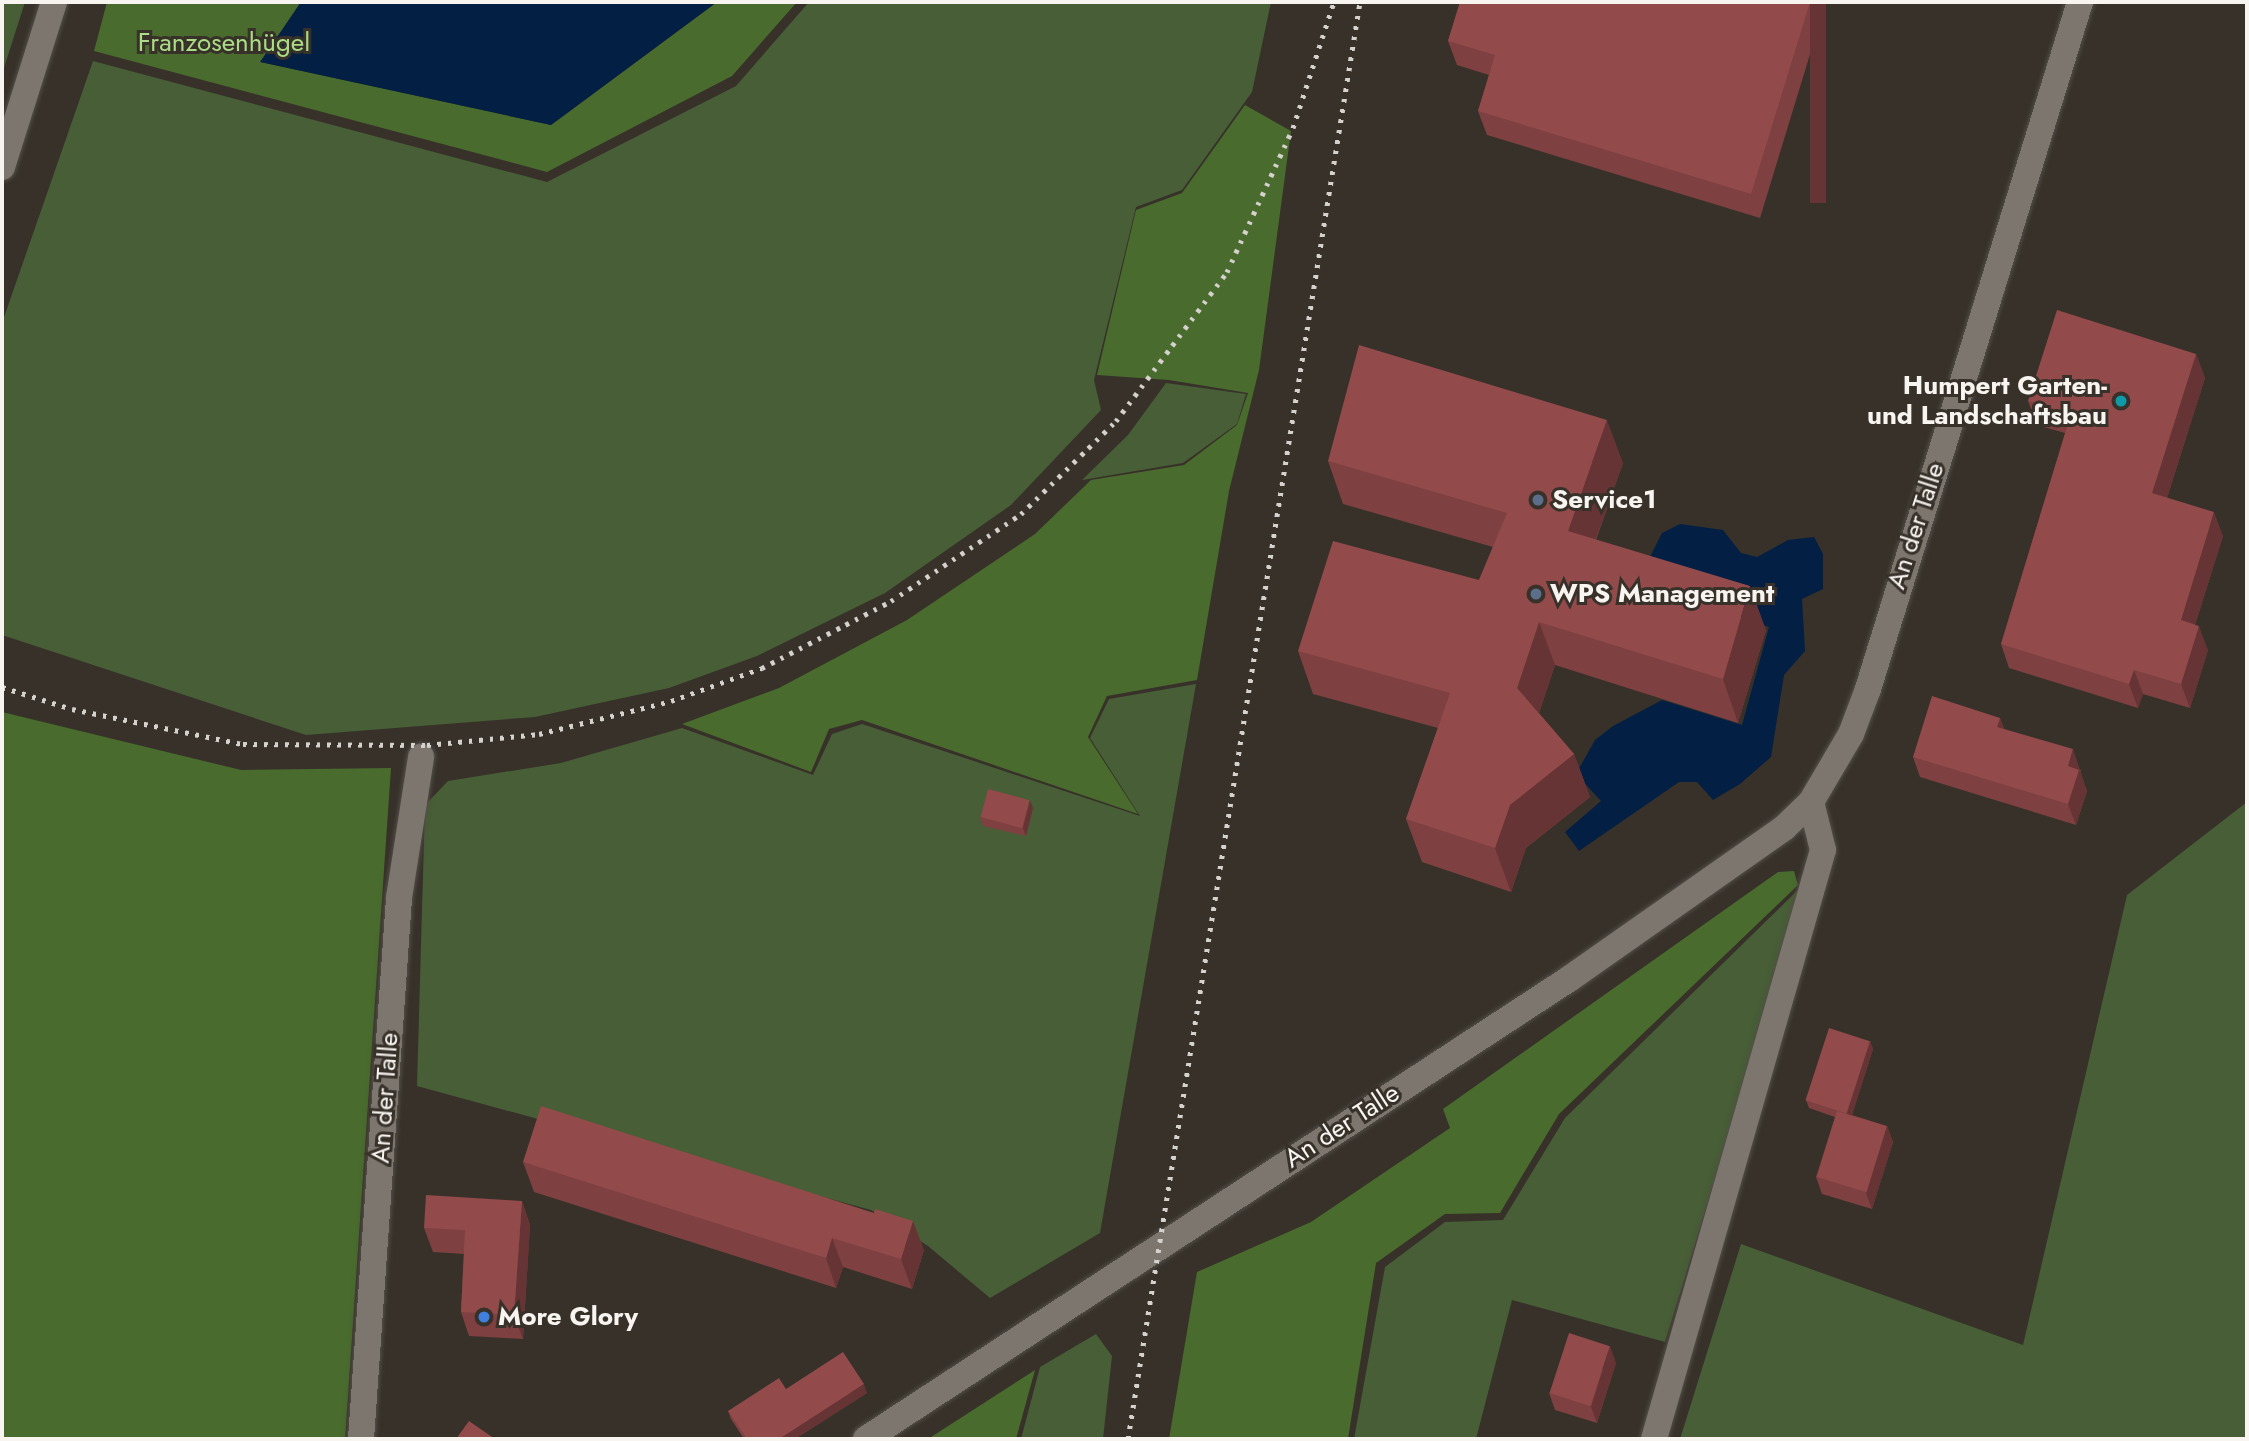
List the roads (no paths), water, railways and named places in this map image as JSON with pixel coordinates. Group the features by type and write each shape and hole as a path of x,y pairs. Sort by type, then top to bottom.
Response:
{"street":[{"path":"2,167 54,2"},
{"name":"An der Talle","path":"866,1439 1570,979 1784,828 1811,802 1851,734 1868,689 2080,2"},
{"name":"An der Talle","path":"361,1439 399,898 421,757"},
{"path":"1654,1439 1823,850 1811,802"}],"water":[{"path":"301,2 717,2 551,125 260,62"},
{"path":"1680,524 1723,530 1741,553 1757,557 1788,540 1814,537 1823,554 1823,589 1802,599 1805,651 1784,675 1771,757 1740,784 1713,800 1697,782 1679,782 1579,851 1565,832 1601,801 1576,774 1595,740 1613,726 1662,700 1742,725 1769,627 1636,585 1662,533"}],"railway":[{"path":"2,687 72,709 243,744 427,745 539,734 671,701 762,668 891,601 1021,514 1116,421 1227,272 1293,128 1334,2"},
{"path":"1128,1439 1360,2"}],"place":[{"name":"Humpert Garten- und Landschaftsbau","path":"2121,401"},
{"name":"Service1","path":"1538,500"},
{"name":"WPS Management","path":"1536,594"},
{"name":"More Glory","path":"484,1317"}],"park label":[{"name":"Franzosenhügel","path":"224,43"}]}
